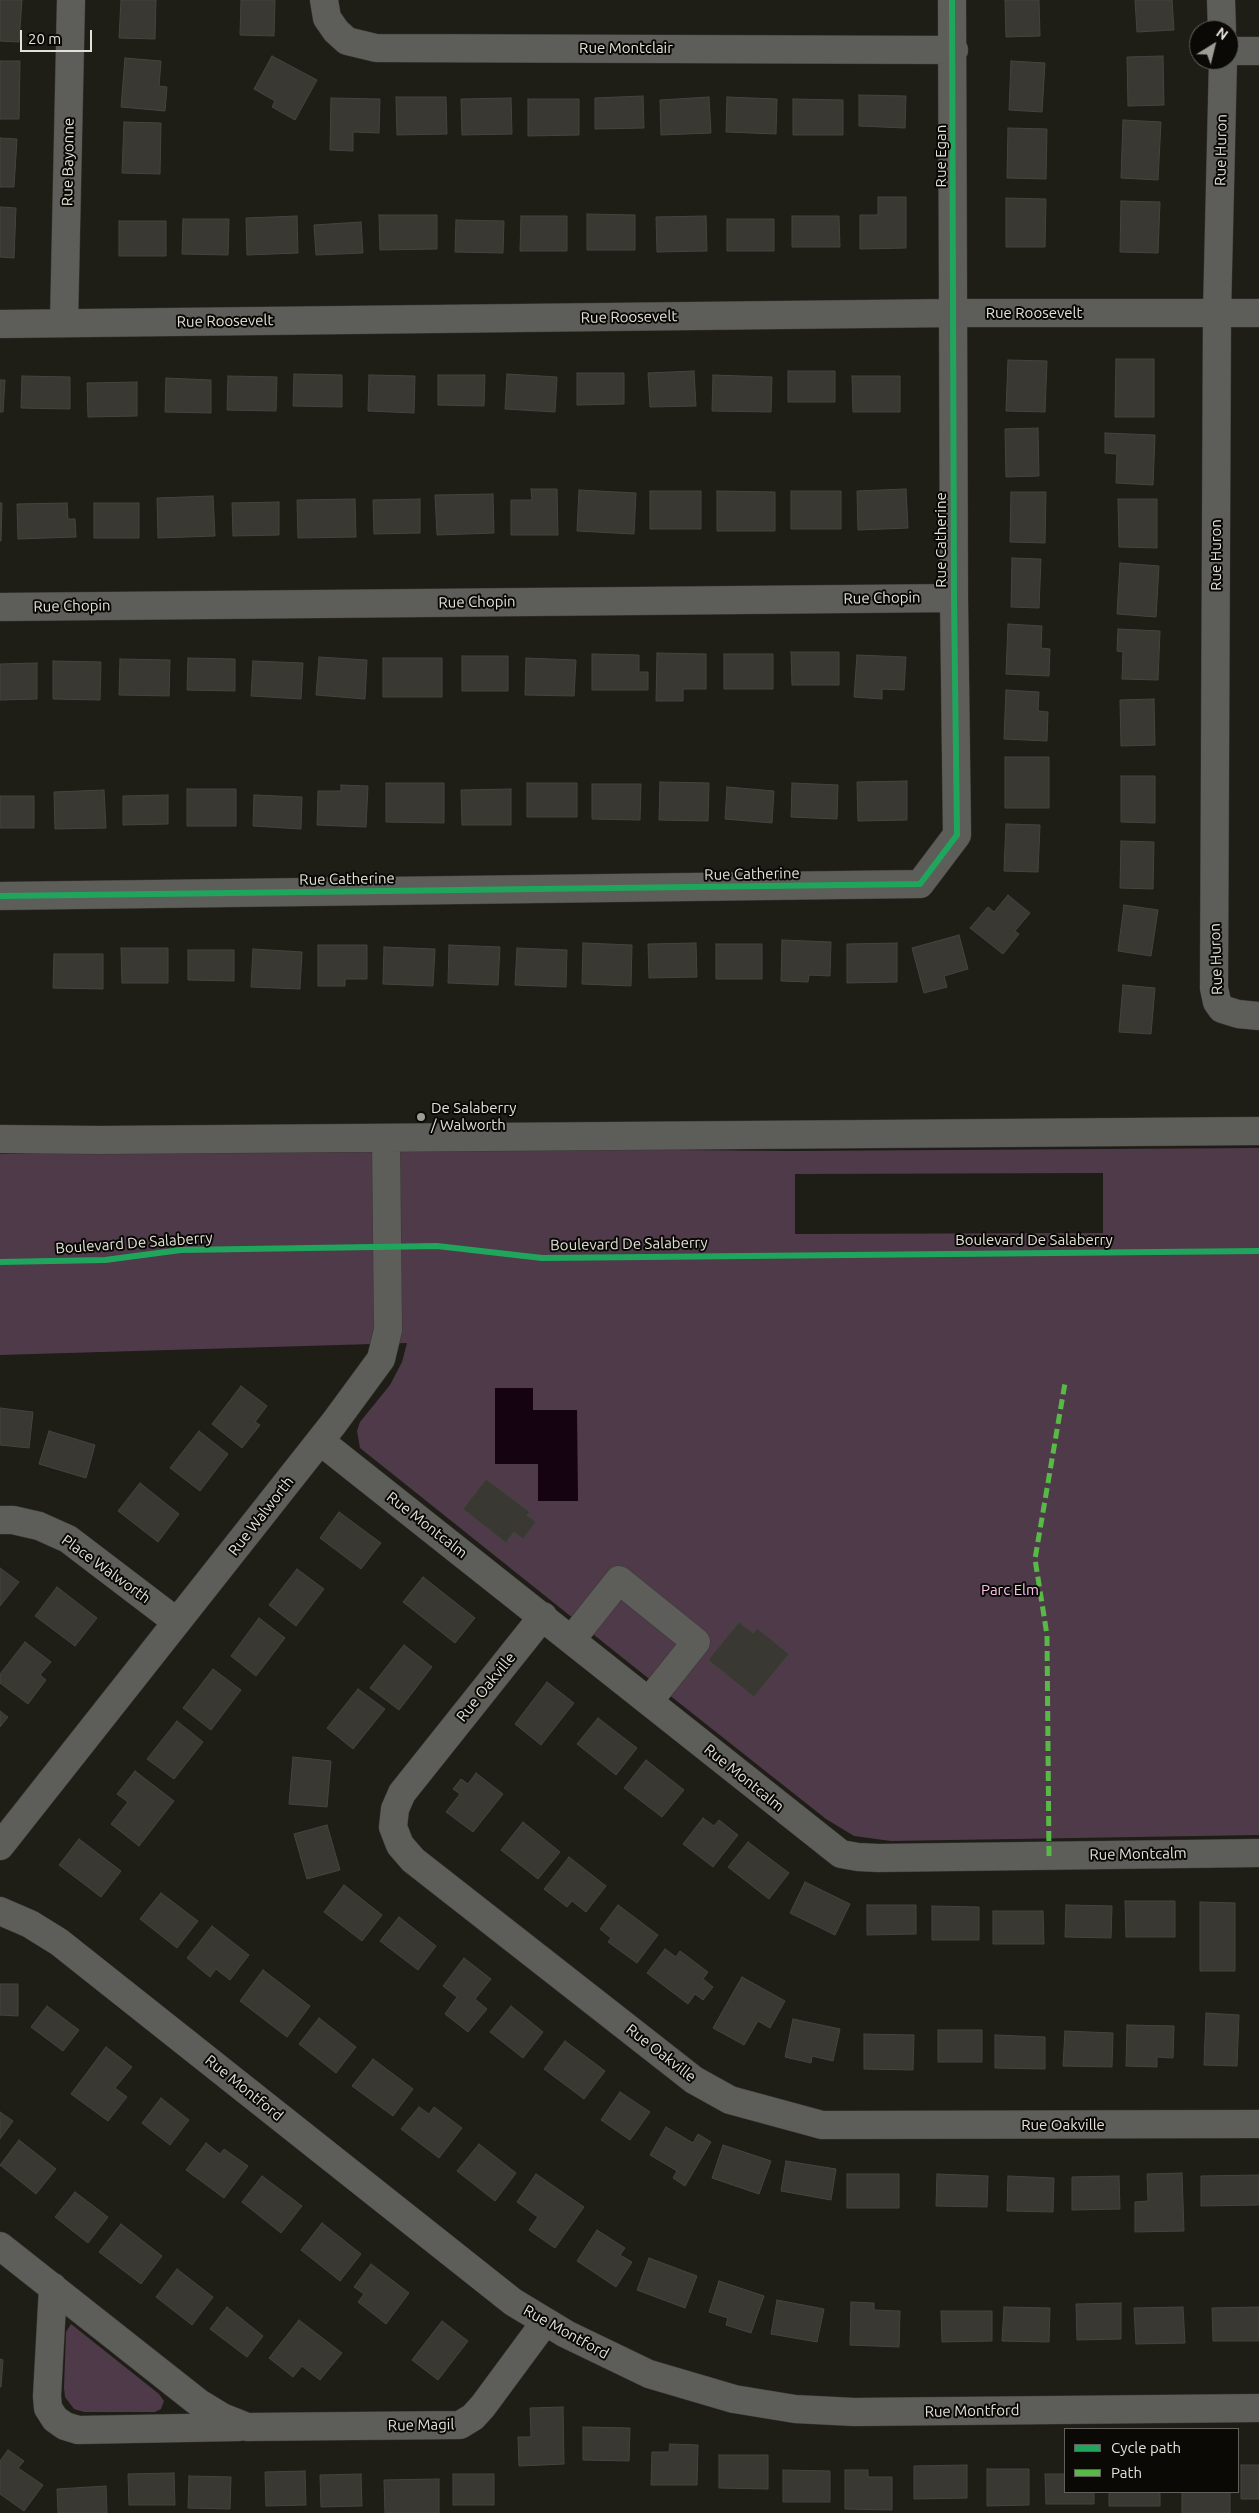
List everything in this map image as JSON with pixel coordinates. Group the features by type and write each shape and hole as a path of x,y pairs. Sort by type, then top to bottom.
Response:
{"street":[{"name":"Rue Bayonne","path":"64,323 71,0"},
{"name":"Rue Montclair","path":"324,0 327,18 336,31 347,41 376,48 954,50"},
{"name":"Rue Egan","path":"952,0 954,50 954,313"},
{"path":"1221,0 1222,20"},
{"path":"1239,51 1259,51"},
{"name":"Rue Huron","path":"1222,70 1217,313 1214,988 1217,1002 1222,1009 1238,1014 1259,1016"},
{"name":"Rue Roosevelt","path":"0,324 954,313 1259,313"},
{"name":"Rue Catherine","path":"0,896 920,884 957,835 954,598 954,313"},
{"name":"Rue Chopin","path":"0,607 954,598"},
{"path":"0,1139 386,1138 1259,1130"},
{"name":"Rue Walworth","path":"0,1846 372,1373 385,1347 388,1330 386,1138"},
{"name":"Rue Montcalm","path":"320,1441 841,1854 858,1858 878,1858 1259,1853"},
{"name":"Place Walworth","path":"0,1520 13,1520 39,1526 68,1539 177,1622"},
{"path":"572,1639 619,1580 627,1586 696,1642 649,1701"},
{"name":"Rue Oakville","path":"543,1616 402,1793 395,1809 393,1827 400,1845 414,1860 694,2080 730,2100 822,2125 1259,2124"},
{"name":"Rue Montford","path":"0,1911 30,1924 59,1942 513,2302 545,2322 649,2374 734,2399 795,2408 854,2412 1259,2408"},
{"name":"Rue Magil","path":"0,2246 199,2403 222,2417 247,2427"},
{"name":"Rue Magil","path":"53,2287 48,2408 60,2423 78,2430 460,2425 473,2418 483,2406 545,2322"}],"green space":[{"name":"Parc Elm","path":"445,1148 792,1151 1259,1148 1259,1835 891,1841 854,1836 826,1819 360,1448 357,1431 360,1422 390,1385 402,1362 407,1343 0,1355 0,1154","holes":["1103,1173 1103,1233 795,1234 795,1174"]},
{"path":"71,2324 159,2394 164,2401 161,2409 155,2412 84,2412 74,2409 65,2397 64,2388 66,2332"}],"shaded area":[{"path":"495,1388 533,1388 533,1410 577,1410 578,1501 538,1501 538,1464 495,1464"}],"building":[{"path":"0,0 22,0 19,42 0,41"},
{"path":"121,0 156,0 155,39 119,38"},
{"path":"241,0 275,0 274,36 240,35"},
{"path":"1005,0 1039,0 1040,36 1006,37"},
{"path":"1135,0 1172,0 1174,30 1137,32"},
{"path":"272,56 317,80 295,120 272,107 275,101 254,89"},
{"path":"1163,56 1164,105 1128,106 1127,57"},
{"path":"125,58 161,61 159,86 167,87 165,111 121,107"},
{"path":"0,61 20,61 19,119 0,119"},
{"path":"1011,61 1045,63 1042,112 1009,110"},
{"path":"859,95 906,96 905,128 859,126"},
{"path":"643,96 644,128 595,129 595,98"},
{"path":"396,97 446,97 447,134 397,135"},
{"path":"709,97 711,133 661,135 660,100"},
{"path":"727,97 777,99 776,134 726,132"},
{"path":"331,98 380,99 379,133 353,132 353,151 330,150"},
{"path":"511,98 512,134 462,135 461,99"},
{"path":"528,99 579,99 579,135 528,136"},
{"path":"793,99 843,100 843,135 793,135"},
{"path":"1123,120 1161,122 1158,180 1121,178"},
{"path":"124,122 161,123 160,174 122,173"},
{"path":"1008,128 1047,129 1046,179 1007,178"},
{"path":"0,138 17,139 14,187 0,187"},
{"path":"878,197 906,197 906,248 860,249 860,215 878,215"},
{"path":"1006,198 1046,199 1045,247 1006,247"},
{"path":"1121,201 1160,202 1158,253 1120,252"},
{"path":"0,207 16,208 14,258 0,257"},
{"path":"587,214 635,215 635,250 587,250"},
{"path":"379,215 437,215 437,249 380,250"},
{"path":"297,216 298,253 247,255 246,218"},
{"path":"521,216 567,216 567,251 520,251"},
{"path":"706,216 707,251 657,252 656,217"},
{"path":"792,216 839,216 840,247 792,247"},
{"path":"183,219 229,219 228,255 182,254"},
{"path":"727,219 774,219 774,251 727,251"},
{"path":"456,220 504,221 503,253 455,252"},
{"path":"119,221 166,221 166,256 119,256"},
{"path":"361,222 363,253 316,255 314,225"},
{"path":"1116,359 1154,359 1154,417 1115,417"},
{"path":"1008,360 1047,361 1045,412 1006,411"},
{"path":"694,371 696,406 650,407 648,373"},
{"path":"788,371 835,371 835,402 788,402"},
{"path":"577,373 624,373 624,404 577,405"},
{"path":"294,374 342,375 342,407 293,406"},
{"path":"507,374 557,377 555,412 505,409"},
{"path":"369,375 415,376 414,413 368,411"},
{"path":"438,375 485,375 484,406 438,405"},
{"path":"713,375 772,377 771,412 712,411"},
{"path":"22,376 70,377 70,409 21,408"},
{"path":"228,376 277,377 276,411 227,410"},
{"path":"852,376 900,376 900,412 853,412"},
{"path":"166,378 211,380 211,413 165,412"},
{"path":"0,380 5,380 3,412 0,412"},
{"path":"137,382 137,416 88,417 87,383"},
{"path":"1038,428 1039,476 1006,477 1005,429"},
{"path":"1105,433 1155,435 1153,485 1116,483 1117,454 1105,453"},
{"path":"531,489 557,489 558,535 511,535 511,500 532,500"},
{"path":"906,489 908,528 858,530 857,491"},
{"path":"579,490 636,493 634,534 577,531"},
{"path":"650,491 701,491 701,529 650,529"},
{"path":"717,491 775,492 775,531 717,531"},
{"path":"791,491 841,491 841,529 791,529"},
{"path":"1011,492 1046,492 1045,543 1010,542"},
{"path":"493,494 494,533 437,535 435,495"},
{"path":"213,496 215,536 158,538 157,498"},
{"path":"355,499 356,537 298,538 297,500"},
{"path":"420,499 420,533 374,534 373,500"},
{"path":"1118,499 1157,499 1157,548 1119,547"},
{"path":"279,502 279,535 233,536 232,503"},
{"path":"0,503 2,503 1,541 0,541"},
{"path":"67,503 68,519 75,519 76,537 18,539 17,504"},
{"path":"94,503 139,503 139,538 94,538"},
{"path":"1012,558 1041,559 1039,608 1011,607"},
{"path":"1120,563 1159,566 1156,617 1117,614"},
{"path":"1008,624 1042,626 1041,648 1050,649 1049,676 1006,674"},
{"path":"1118,629 1160,631 1158,680 1122,679 1123,652 1117,651"},
{"path":"791,652 839,652 839,685 792,685"},
{"path":"657,653 706,654 706,689 683,689 683,701 656,701"},
{"path":"592,654 639,655 639,672 648,672 648,690 592,690"},
{"path":"724,654 773,654 773,689 724,689"},
{"path":"857,655 906,657 904,690 882,689 882,699 854,697"},
{"path":"462,656 508,656 508,691 462,691"},
{"path":"319,657 367,660 365,699 316,695"},
{"path":"188,658 235,659 235,691 187,690"},
{"path":"383,658 442,658 442,697 383,697"},
{"path":"526,658 576,660 574,696 525,695"},
{"path":"120,659 170,660 169,696 119,695"},
{"path":"53,661 101,662 100,700 53,699"},
{"path":"253,661 303,663 301,699 251,696"},
{"path":"37,663 37,699 0,700 0,664"},
{"path":"1006,690 1039,692 1038,711 1048,712 1047,741 1004,739"},
{"path":"1154,699 1155,745 1121,746 1120,700"},
{"path":"1005,757 1049,757 1049,808 1005,808"},
{"path":"1121,776 1155,776 1155,823 1121,822"},
{"path":"907,781 907,820 858,821 857,782"},
{"path":"660,782 709,783 708,821 659,820"},
{"path":"386,783 444,783 444,823 386,822"},
{"path":"527,783 577,783 577,817 527,817"},
{"path":"792,783 838,785 837,819 791,817"},
{"path":"592,784 641,784 640,820 592,819"},
{"path":"341,785 368,786 366,827 317,825 318,791 341,791"},
{"path":"727,787 774,791 772,823 725,819"},
{"path":"187,789 236,789 236,826 187,826"},
{"path":"511,789 511,825 462,825 461,790"},
{"path":"104,790 106,828 55,829 54,792"},
{"path":"168,795 168,824 123,825 123,796"},
{"path":"254,795 302,797 301,829 253,826"},
{"path":"0,796 34,796 34,828 0,828"},
{"path":"1006,824 1040,825 1038,872 1004,871"},
{"path":"1121,841 1154,842 1153,889 1120,888"},
{"path":"1008,895 1030,913 1015,931 1019,934 1003,954 970,928 988,907 994,912"},
{"path":"1124,905 1158,910 1151,956 1118,951"},
{"path":"959,935 968,969 944,976 947,987 924,993 912,948"},
{"path":"782,940 831,942 830,976 809,975 808,982 781,981"},
{"path":"583,943 632,945 631,986 582,984"},
{"path":"696,943 697,977 649,978 648,944"},
{"path":"897,943 897,982 847,983 847,944"},
{"path":"716,944 762,944 762,979 716,979"},
{"path":"318,945 367,945 367,979 345,979 345,986 318,986"},
{"path":"449,945 500,947 498,985 448,983"},
{"path":"384,947 435,949 433,986 383,984"},
{"path":"121,948 168,948 168,983 122,983"},
{"path":"517,948 567,950 566,987 515,985"},
{"path":"253,949 302,952 300,989 251,987"},
{"path":"188,950 234,950 234,981 188,980"},
{"path":"54,954 103,954 103,989 53,988"},
{"path":"1123,985 1155,988 1151,1034 1119,1032"},
{"path":"241,1386 267,1406 255,1422 260,1425 242,1448 212,1424"},
{"path":"0,1408 33,1412 29,1448 0,1445"},
{"path":"49,1431 95,1445 86,1478 39,1464"},
{"path":"199,1431 228,1454 200,1491 170,1468"},
{"path":"486,1479 530,1512 527,1515 536,1522 523,1539 514,1532 506,1543 463,1509"},
{"path":"140,1483 179,1514 158,1542 118,1511"},
{"path":"339,1512 381,1543 361,1569 320,1538"},
{"path":"0,1568 19,1582 0,1606"},
{"path":"297,1569 324,1589 296,1626 269,1605"},
{"path":"423,1577 475,1618 455,1643 403,1602"},
{"path":"57,1587 97,1618 75,1646 35,1616"},
{"path":"259,1618 285,1638 256,1676 231,1656"},
{"path":"739,1622 753,1633 757,1628 789,1654 754,1697 708,1660"},
{"path":"25,1642 51,1662 40,1675 46,1680 28,1704 0,1683 0,1674"},
{"path":"404,1645 432,1667 399,1710 370,1688"},
{"path":"213,1669 241,1690 211,1730 183,1708"},
{"path":"547,1682 574,1703 541,1745 515,1724"},
{"path":"358,1689 385,1709 353,1749 327,1728"},
{"path":"0,1711 8,1717 0,1727"},
{"path":"598,1718 637,1748 616,1775 577,1744"},
{"path":"177,1721 203,1742 174,1779 147,1759"},
{"path":"293,1757 331,1761 327,1807 289,1804"},
{"path":"646,1760 684,1790 662,1817 624,1788"},
{"path":"135,1771 174,1801 139,1846 111,1824 128,1802 117,1794"},
{"path":"476,1773 503,1794 473,1832 446,1812 460,1794 453,1789 461,1779 468,1784"},
{"path":"703,1818 714,1826 719,1820 738,1835 713,1867 683,1844"},
{"path":"523,1822 560,1852 538,1879 501,1850"},
{"path":"327,1825 340,1870 307,1879 294,1834"},
{"path":"79,1839 121,1871 101,1897 59,1865"},
{"path":"748,1842 789,1873 769,1899 728,1867"},
{"path":"569,1857 606,1886 586,1912 572,1901 567,1907 544,1889"},
{"path":"805,1882 850,1904 835,1935 790,1913"},
{"path":"344,1885 382,1915 362,1941 324,1912"},
{"path":"161,1893 198,1921 177,1948 140,1919"},
{"path":"1125,1901 1175,1901 1175,1937 1126,1937"},
{"path":"1200,1902 1235,1903 1235,1971 1200,1971"},
{"path":"618,1905 658,1935 637,1963 608,1942 611,1938 600,1929"},
{"path":"867,1905 916,1905 916,1934 867,1935"},
{"path":"1066,1905 1112,1906 1111,1938 1065,1937"},
{"path":"932,1906 979,1907 979,1940 932,1940"},
{"path":"993,1911 1043,1911 1044,1944 993,1944"},
{"path":"399,1917 436,1946 418,1970 380,1941"},
{"path":"212,1926 249,1955 230,1980 216,1969 210,1977 187,1958"},
{"path":"665,1949 676,1957 680,1951 708,1972 703,1979 713,1987 703,2000 695,1994 688,2004 647,1973"},
{"path":"464,1958 491,1979 475,1999 487,2009 468,2032 445,2014 457,1997 443,1986"},
{"path":"263,1970 310,2006 287,2037 240,2001"},
{"path":"742,1977 785,2001 770,2028 758,2021 744,2045 713,2028"},
{"path":"0,1984 18,1984 18,2016 0,2015"},
{"path":"47,2006 79,2030 63,2051 31,2027"},
{"path":"511,2006 543,2032 523,2058 490,2032"},
{"path":"1206,2013 1239,2015 1237,2066 1204,2065"},
{"path":"319,2018 356,2047 336,2073 299,2044"},
{"path":"793,2019 840,2029 833,2061 812,2056 811,2063 785,2057"},
{"path":"1127,2025 1174,2026 1173,2058 1157,2057 1157,2067 1126,2066"},
{"path":"938,2030 982,2030 982,2062 938,2062"},
{"path":"1065,2031 1113,2033 1112,2067 1063,2066"},
{"path":"864,2034 914,2035 913,2070 864,2069"},
{"path":"995,2035 1045,2037 1045,2069 995,2068"},
{"path":"565,2041 605,2071 584,2099 544,2069"},
{"path":"106,2047 132,2067 115,2088 127,2097 108,2121 71,2094"},
{"path":"373,2059 413,2089 393,2116 352,2086"},
{"path":"620,2092 650,2112 630,2140 601,2120"},
{"path":"161,2098 189,2120 170,2145 142,2123"},
{"path":"419,2107 429,2114 434,2107 462,2128 439,2158 401,2129"},
{"path":"0,2112 13,2121 0,2139"},
{"path":"666,2127 693,2143 698,2134 711,2142 685,2186 673,2178 677,2171 650,2155"},
{"path":"19,2140 56,2169 36,2194 0,2165"},
{"path":"206,2143 220,2154 224,2149 248,2166 224,2198 186,2170"},
{"path":"479,2144 516,2173 495,2201 457,2171"},
{"path":"723,2145 771,2161 759,2194 712,2178"},
{"path":"786,2161 836,2169 831,2200 781,2191"},
{"path":"1182,2173 1184,2231 1135,2232 1135,2202 1148,2201 1147,2174"},
{"path":"536,2174 584,2207 555,2248 529,2230 538,2217 517,2202"},
{"path":"847,2174 899,2174 899,2208 847,2208"},
{"path":"937,2174 988,2176 987,2207 936,2206"},
{"path":"1259,2175 1259,2205 1201,2206 1201,2176"},
{"path":"262,2176 302,2206 281,2233 242,2202"},
{"path":"1008,2176 1054,2178 1053,2212 1007,2211"},
{"path":"1119,2176 1120,2209 1072,2210 1072,2177"},
{"path":"75,2192 108,2217 88,2243 55,2217"},
{"path":"322,2223 361,2254 340,2281 301,2250"},
{"path":"121,2224 162,2256 141,2284 99,2252"},
{"path":"597,2230 625,2248 620,2255 632,2262 616,2287 577,2261"},
{"path":"649,2258 697,2276 685,2308 637,2290"},
{"path":"371,2264 409,2293 386,2324 358,2302 364,2294 354,2287"},
{"path":"177,2269 213,2297 192,2325 156,2297"},
{"path":"719,2281 764,2296 751,2333 726,2325 728,2318 709,2312"},
{"path":"777,2300 824,2309 817,2342 771,2334"},
{"path":"851,2302 874,2303 874,2310 900,2311 899,2347 850,2345"},
{"path":"1121,2303 1121,2339 1077,2340 1076,2304"},
{"path":"227,2307 263,2336 247,2357 210,2329"},
{"path":"1004,2307 1050,2308 1049,2342 1002,2341"},
{"path":"1183,2307 1185,2343 1136,2344 1134,2308"},
{"path":"1259,2307 1259,2341 1213,2341 1212,2308"},
{"path":"941,2311 992,2311 992,2341 942,2342"},
{"path":"299,2320 342,2353 320,2380 302,2366 293,2377 269,2358"},
{"path":"442,2321 468,2341 438,2380 412,2360"},
{"path":"0,2359 3,2360 1,2387 0,2387"},
{"path":"563,2407 564,2464 519,2466 518,2437 531,2437 530,2408"},
{"path":"583,2427 630,2428 629,2461 583,2460"},
{"path":"670,2444 698,2445 697,2485 651,2485 652,2452 669,2452"},
{"path":"8,2450 24,2461 18,2468 43,2485 24,2511 0,2494 0,2461"},
{"path":"719,2455 768,2455 768,2489 719,2488"},
{"path":"967,2465 967,2498 914,2499 914,2466"},
{"path":"1241,2465 1259,2465 1259,2499 1241,2499"},
{"path":"987,2469 1029,2469 1029,2505 987,2506"},
{"path":"783,2470 830,2471 830,2502 783,2502"},
{"path":"845,2470 868,2470 868,2477 892,2477 892,2510 845,2509"},
{"path":"305,2471 306,2505 266,2506 265,2472"},
{"path":"174,2473 175,2505 129,2505 128,2474"},
{"path":"361,2474 362,2506 321,2507 320,2475"},
{"path":"453,2474 494,2474 494,2505 453,2505"},
{"path":"1045,2474 1064,2474 1064,2493 1094,2493 1094,2504 1046,2504"},
{"path":"189,2476 231,2477 230,2509 188,2508"},
{"path":"439,2479 439,2513 385,2513 384,2480"},
{"path":"106,2486 107,2513 58,2513 57,2489"},
{"path":"1109,2493 1160,2493 1160,2506 1109,2506"},
{"path":"1182,2493 1230,2493 1230,2513 1182,2513"}],"marked path":[{"path":"1049,1856 1047,1635 1035,1559 1065,1383"}],"cycle path":[{"path":"0,896 920,884 957,835 954,598 952,0"},
{"name":"Boulevard De Salaberry","path":"0,1262 105,1260 181,1250 437,1246 542,1258 1259,1251"}],"place":[{"name":"De Salaberry / Walworth","path":"421,1117"}]}
